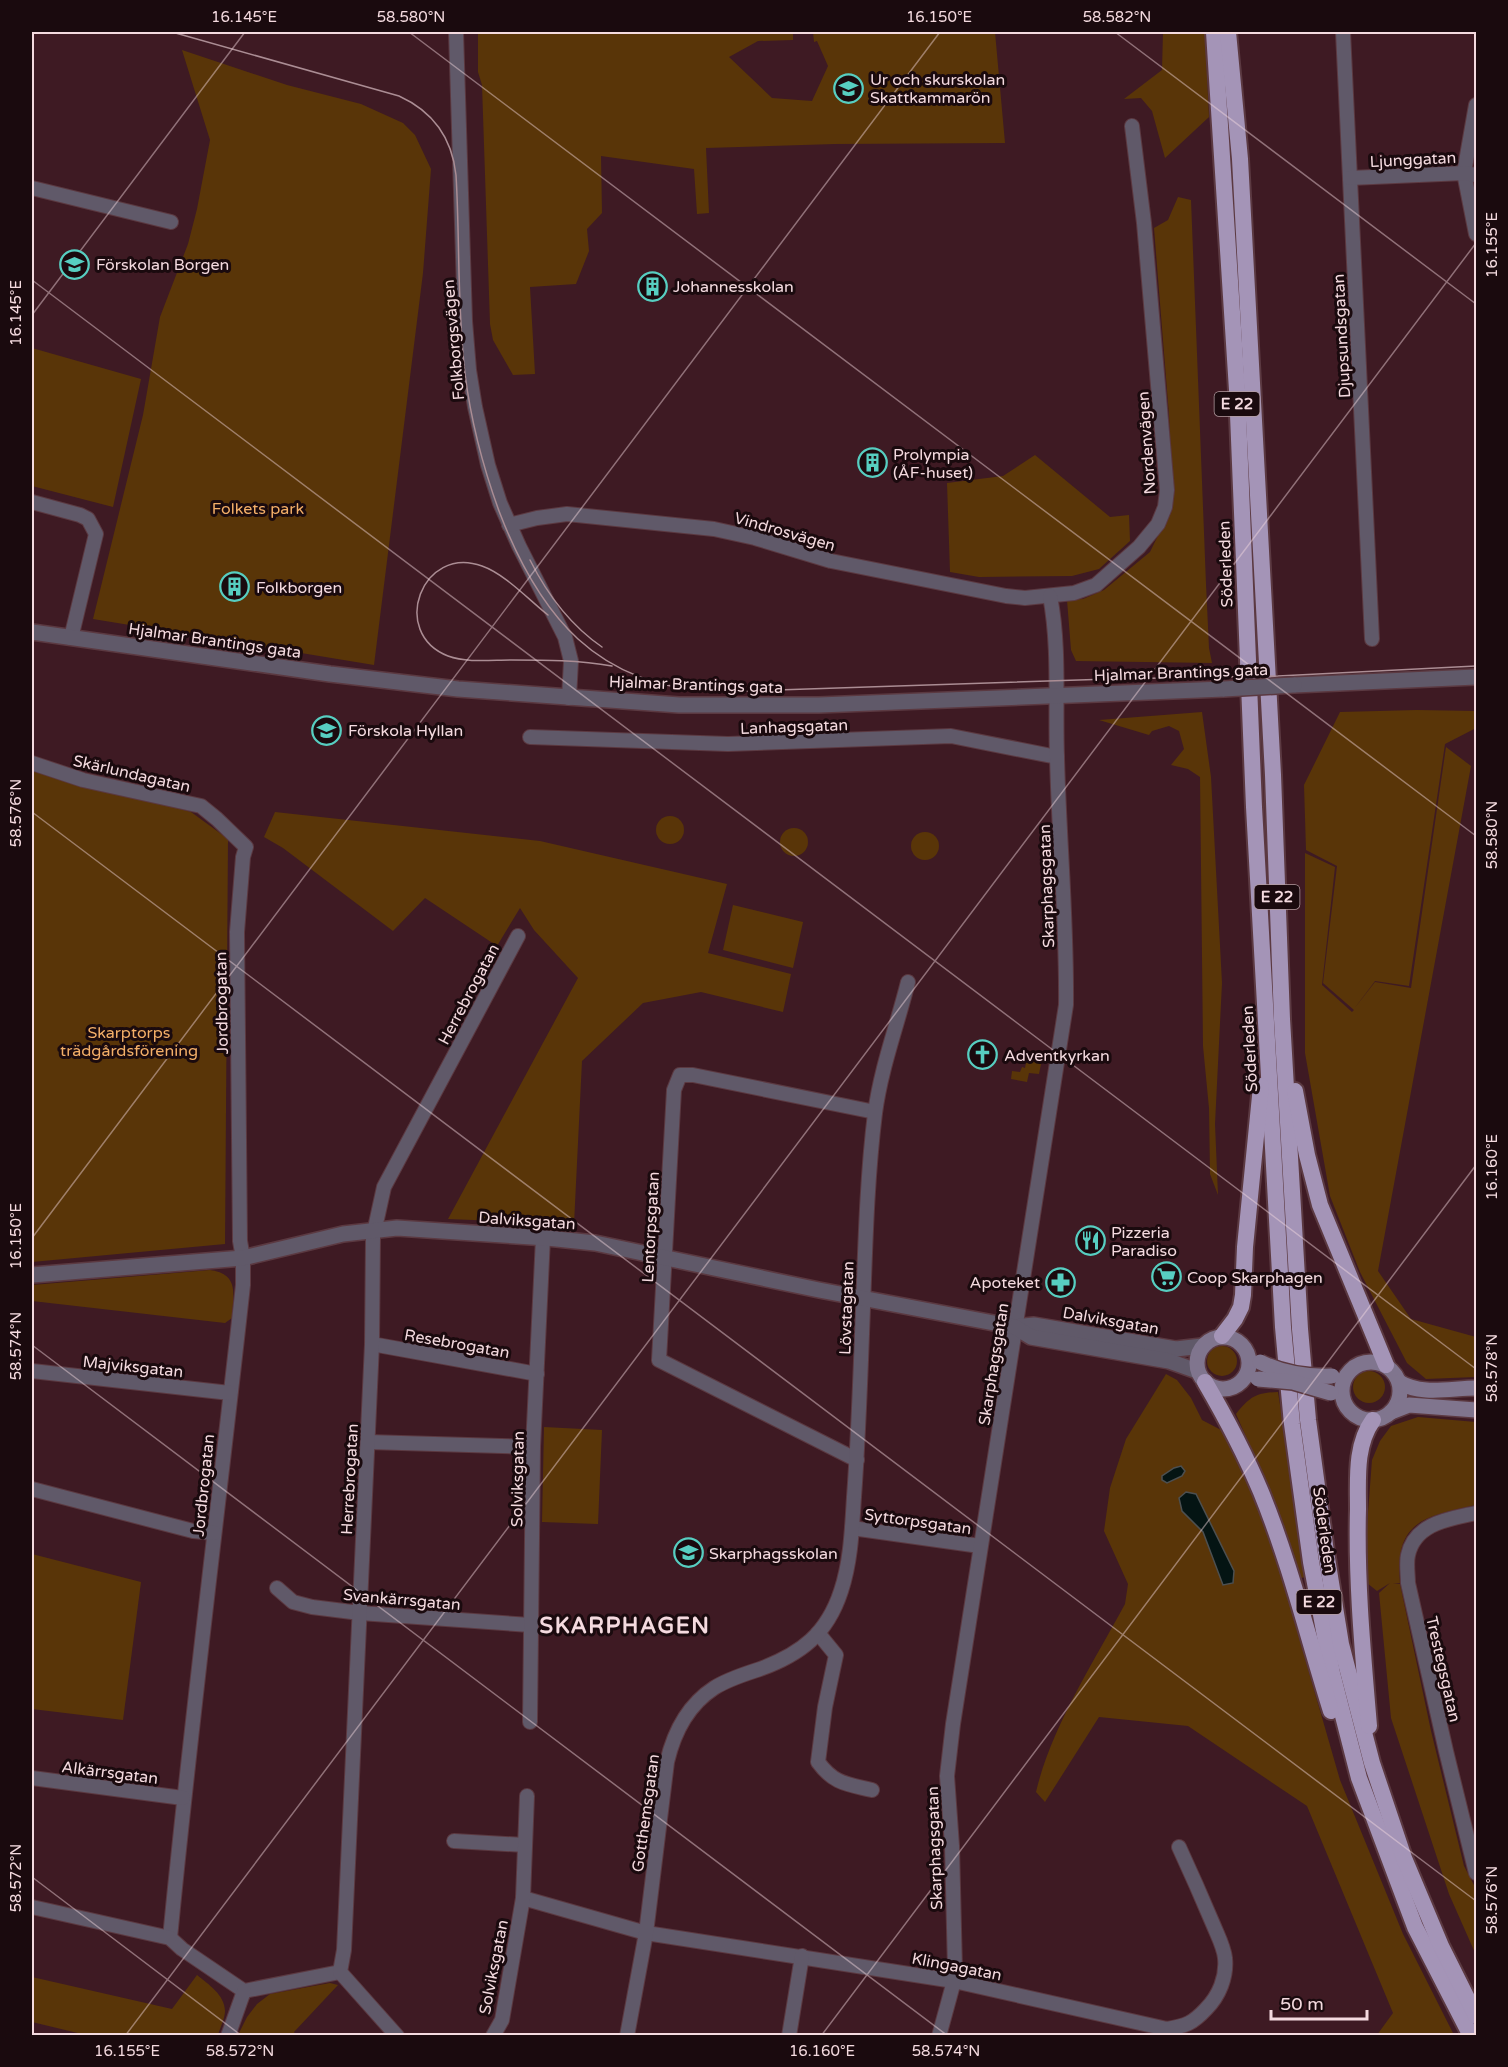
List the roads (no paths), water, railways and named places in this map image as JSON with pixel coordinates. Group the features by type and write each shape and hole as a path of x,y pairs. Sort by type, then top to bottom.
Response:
{"highway":[{"name":"Söderleden","path":"1214,32 1237,390 1246,635 1266,1032 1283,1327 1292,1424 1311,1562 1328,1651 1359,1778 1414,1927 1470,2036"},
{"name":"Söderleden","path":"1228,32 1240,159 1273,775 1282,1019 1300,1329 1308,1420 1341,1644 1372,1763 1404,1858 1441,1946 1476,2016"},
{"path":"1282,1019 1307,1155 1320,1205 1386,1365"},
{"path":"1222,1336 1241,1308 1243,1295 1245,1247 1266,1032"},
{"path":"1201,1376 1231,1426 1261,1493 1289,1572 1336,1726 1359,1778"},
{"path":"1372,1763 1356,1563 1361,1448 1367,1429 1373,1420"}],"main road":[{"path":"1476,1388 1427,1390 1408,1387 1399,1382 1386,1365 1371,1361 1357,1364 1332,1376 1297,1373 1260,1362 1239,1341 1222,1336 1210,1339 1202,1346 1196,1360 1201,1376 1216,1388 1225,1389 1258,1379 1293,1382 1331,1393 1354,1415 1364,1419 1373,1420 1409,1405 1476,1410"},
{"path":"1242,1382 1250,1364 1247,1350"},
{"path":"1345,1405 1342,1385 1350,1369"},
{"path":"1391,1412 1400,1394 1399,1382"}],"street":[{"name":"Folkborgsvägen","path":"456,32 468,363 481,438 494,484 509,525 565,637 571,657 570,698"},
{"name":"Djupsundsgatan","path":"1343,32 1372,639"},
{"path":"1476,105 1470,174 1476,234"},
{"name":"Nordenvägen","path":"1050,596 1084,590 1096,585 1139,547 1158,524 1165,507 1167,490 1144,223 1132,126"},
{"name":"Ljunggatan","path":"1350,178 1470,174"},
{"path":"32,188 171,222"},
{"path":"32,502 80,515 88,519 96,534 71,638"},
{"name":"Vindrosvägen","path":"509,525 567,514 714,529 756,538 850,566 1006,596 1025,598 1050,596"},
{"path":"1050,596 1056,695"},
{"name":"Hjalmar Brantings gata","path":"32,632 458,689 716,706 819,705 1476,677"},
{"name":"Skarphagsgatan","path":"939,2036 954,1981 952,1846 947,1776 980,1546 1066,1005 1065,918 1056,695"},
{"name":"Lanhagsgatan","path":"530,737 728,744 951,736 1057,757"},
{"name":"Skärlundagatan","path":"32,763 83,780 201,806 246,847"},
{"name":"Jordbrogatan","path":"170,1938 183,1798 243,1285 243,1258 240,1241 237,932 243,857 246,847"},
{"name":"Herrebrogatan","path":"340,1972 344,1950 368,1442 373,1230 384,1187 518,936"},
{"name":"Lövstagatan","path":"788,1659 801,1650 827,1623 841,1592 849,1556 857,1460 865,1238 875,1112 887,1051 896,1031 908,981"},
{"name":"Lentorpsgatan","path":"857,1460 659,1360 664,1257 674,1090 680,1076 693,1075 875,1112"},
{"name":"Dalviksgatan","path":"32,1275 243,1258 343,1234 397,1228 595,1244 1015,1327 1034,1325 1176,1349 1202,1346"},
{"name":"Solviksgatan","path":"530,1722 533,1447 543,1238"},
{"name":"Dalviksgatan","path":"1015,1327 1031,1337 1169,1361 1201,1376"},
{"name":"Resebrogatan","path":"372,1344 537,1374"},
{"name":"Majviksgatan","path":"32,1371 230,1394"},
{"path":"368,1442 533,1447"},
{"path":"32,1489 194,1531 214,1533"},
{"name":"Trestegsgatan","path":"1476,1514 1440,1522 1424,1529 1416,1537 1407,1555 1408,1583 1476,1873"},
{"name":"Syttorpsgatan","path":"852,1528 980,1546"},
{"name":"Svankärrsgatan","path":"277,1588 293,1602 312,1607 360,1613 530,1625"},
{"path":"818,1633 836,1655 825,1707 818,1762 827,1774 838,1782 872,1790"},
{"name":"Gotthemsgatan","path":"627,2036 646,1933 667,1762 672,1741 695,1704 714,1688 738,1676 788,1659"},
{"name":"Alkärrsgatan","path":"32,1778 183,1798"},
{"name":"Solviksgatan","path":"493,2036 502,2020 523,1898 527,1796"},
{"path":"454,1841 525,1845"},
{"name":"Klingagatan","path":"523,1898 646,1933 954,1981 1167,2029 1185,2026 1192,2029 1219,1992 1225,1957 1179,1847"},
{"path":"32,1907 170,1938 244,1991 340,1972 397,2036"},
{"path":"789,2036 802,1956"},
{"path":"228,2036 244,1991"}],"tram line":[{"path":"172,32 399,96 421,109 438,127 450,149 456,175 462,349 468,392 478,444 499,511 533,583 554,613 578,639 606,660 638,676 675,687 717,692 1278,676 1476,666"},
{"path":"530,560 560,608 602,647"},
{"path":"548,615 491,570 482,566 461,563 443,568 429,579 420,594 417,612 420,629 430,645 455,658 479,661 562,661 612,666"}],"place":[{"name":"Ur och skurskolan Skattkammarön","path":"849,88"},
{"name":"Förskolan Borgen","path":"75,264"},
{"name":"Johannesskolan","path":"652,286"},
{"name":"Prolympia (ÅF-huset)","path":"872,463"},
{"name":"Folkborgen","path":"235,587"},
{"name":"Förskola Hyllan","path":"327,730"},
{"name":"Adventkyrkan","path":"983,1055"},
{"name":"Pizzeria Paradiso","path":"1090,1241"},
{"name":"Coop Skarphagen","path":"1166,1277"},
{"name":"Apoteket","path":"1061,1282"},
{"name":"Skarphagsskolan","path":"688,1553"}],"district":[{"name":"SKARPHAGEN","path":"625,1625"}],"park label":[{"name":"Folkets park","path":"258,508"},
{"name":"Skarptorps trädgårdsförening","path":"129,1041"}]}
